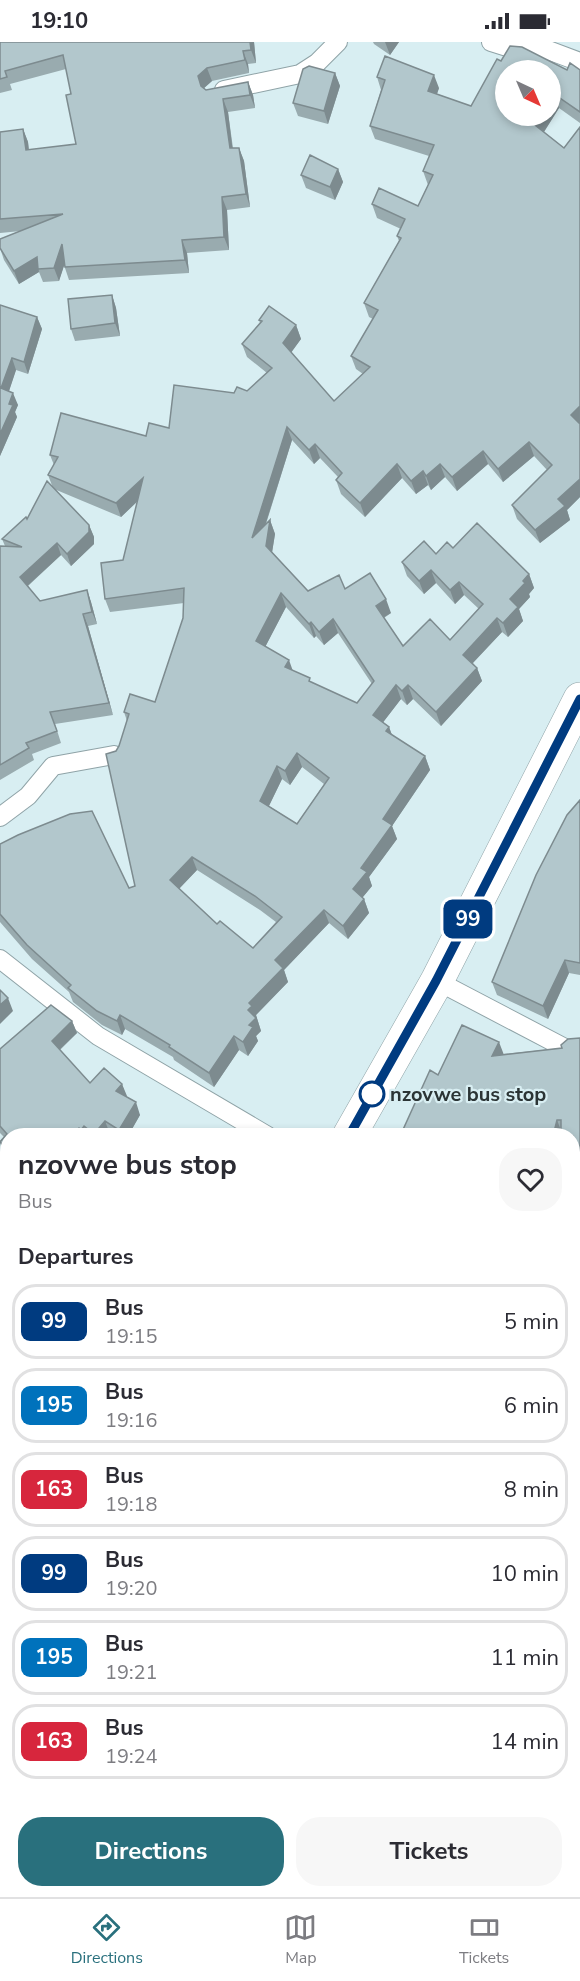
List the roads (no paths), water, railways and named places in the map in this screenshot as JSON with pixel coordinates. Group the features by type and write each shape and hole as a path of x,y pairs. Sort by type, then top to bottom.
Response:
{"highway":[{"path":"353,1128 436,981 580,699"}],"street":[{"path":"214,92 300,74 317,63 338,42"},
{"path":"491,42 510,48 537,45 580,62"},
{"path":"0,817 28,796 54,766 114,755"},
{"path":"0,959 98,1036 254,1128"},
{"path":"436,981 563,1047"}],"place":[{"name":"nzovwe bus stop","path":"372,1094"}]}
